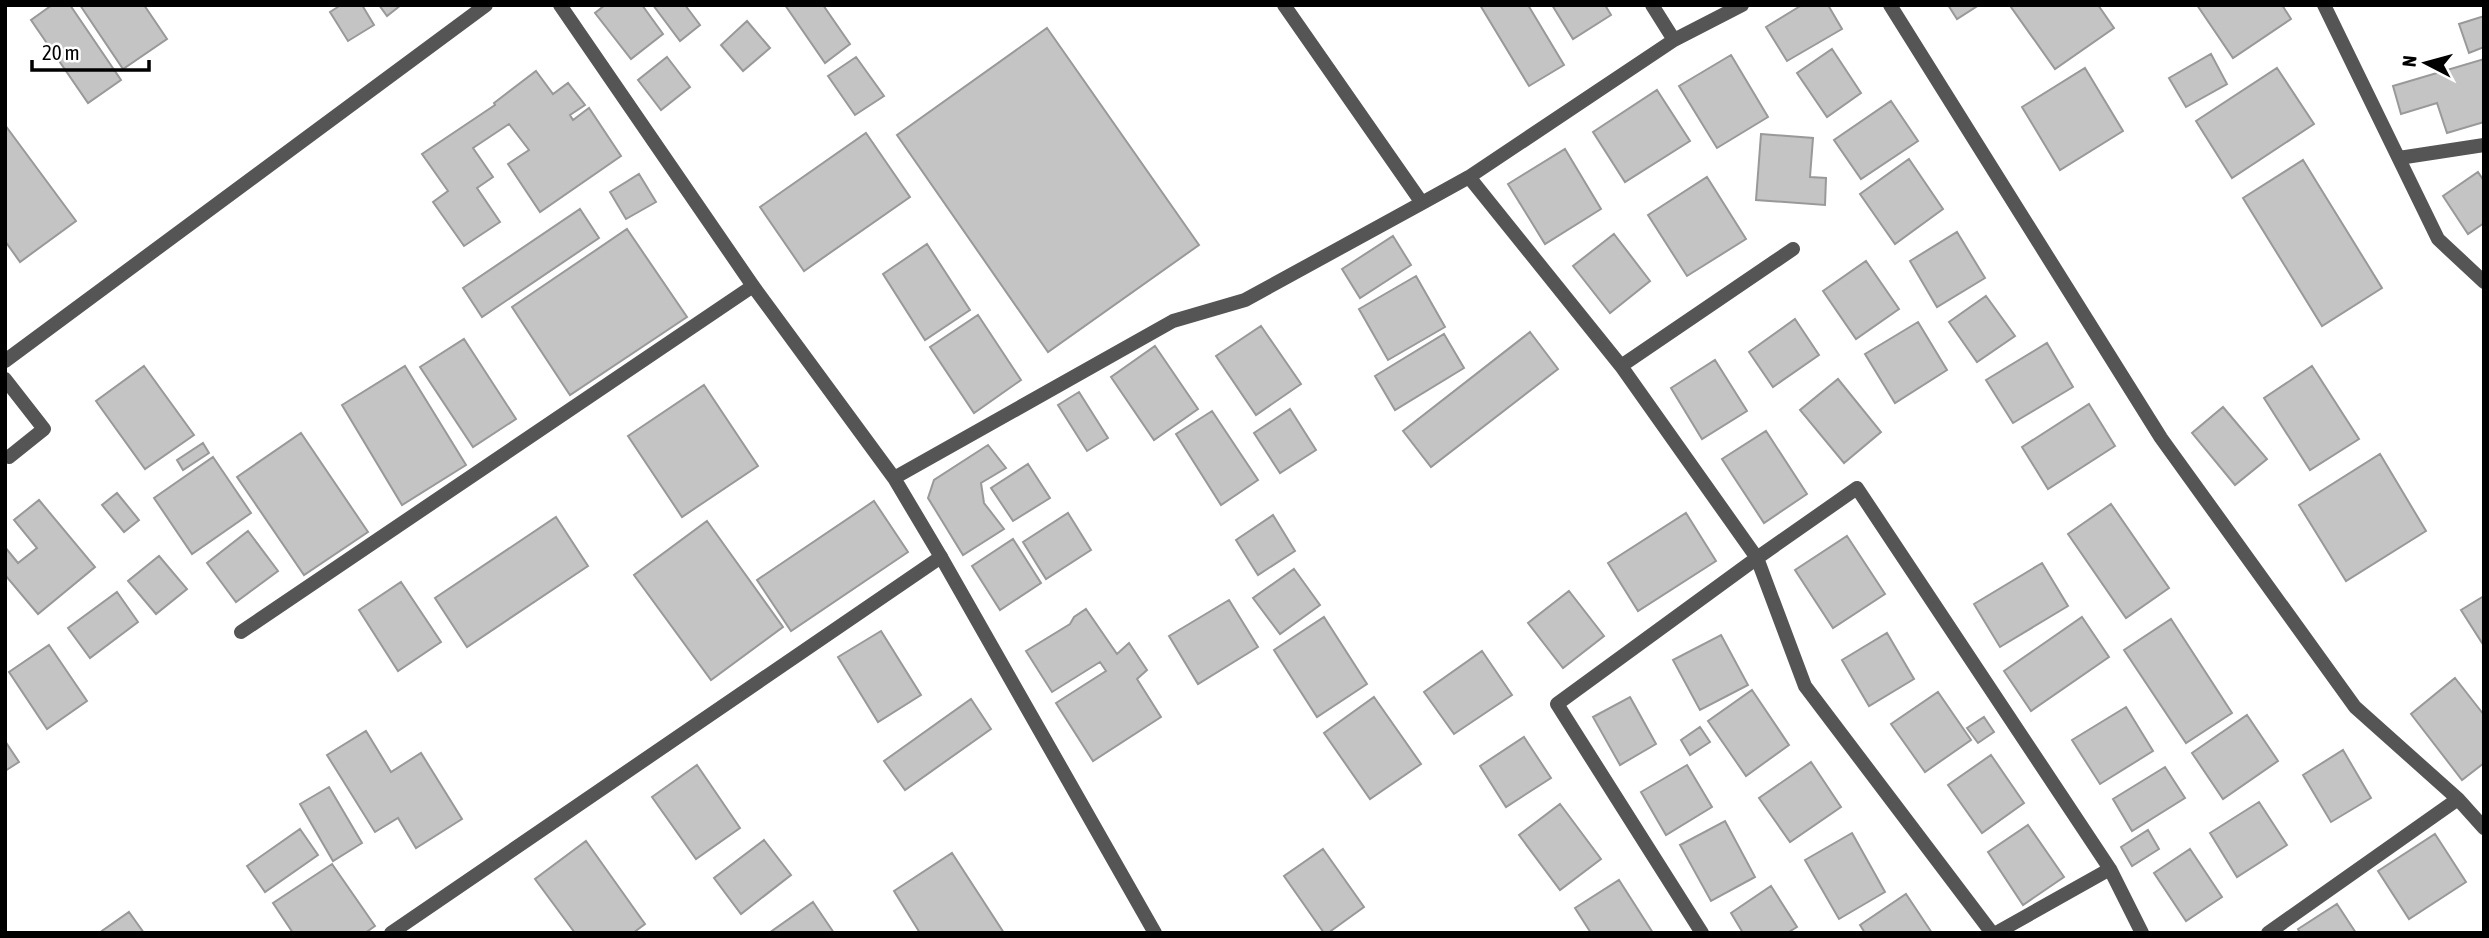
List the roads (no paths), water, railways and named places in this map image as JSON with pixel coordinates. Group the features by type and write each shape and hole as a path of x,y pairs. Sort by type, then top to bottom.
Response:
{"street":[{"path":"5,360 486,5"},
{"path":"559,5 753,286 894,478 1155,933"},
{"path":"1284,5 1422,203"},
{"path":"1652,5 1674,40"},
{"path":"894,478 1173,321 1245,300 1469,177 1674,40 1742,5"},
{"path":"1890,5 2161,438 2355,707 2459,799 2484,828"},
{"path":"2325,5 2438,239 2484,282"},
{"path":"2399,158 2484,145"},
{"path":"1469,177 1621,366 1757,558 1805,686 1994,933 2110,869"},
{"path":"1621,366 1793,249"},
{"path":"241,632 753,286"},
{"path":"5,379 44,429 9,457"},
{"path":"1702,933 1557,704 1857,488 2110,869 2142,933"},
{"path":"391,933 941,557"},
{"path":"2267,933 2459,799"}]}
